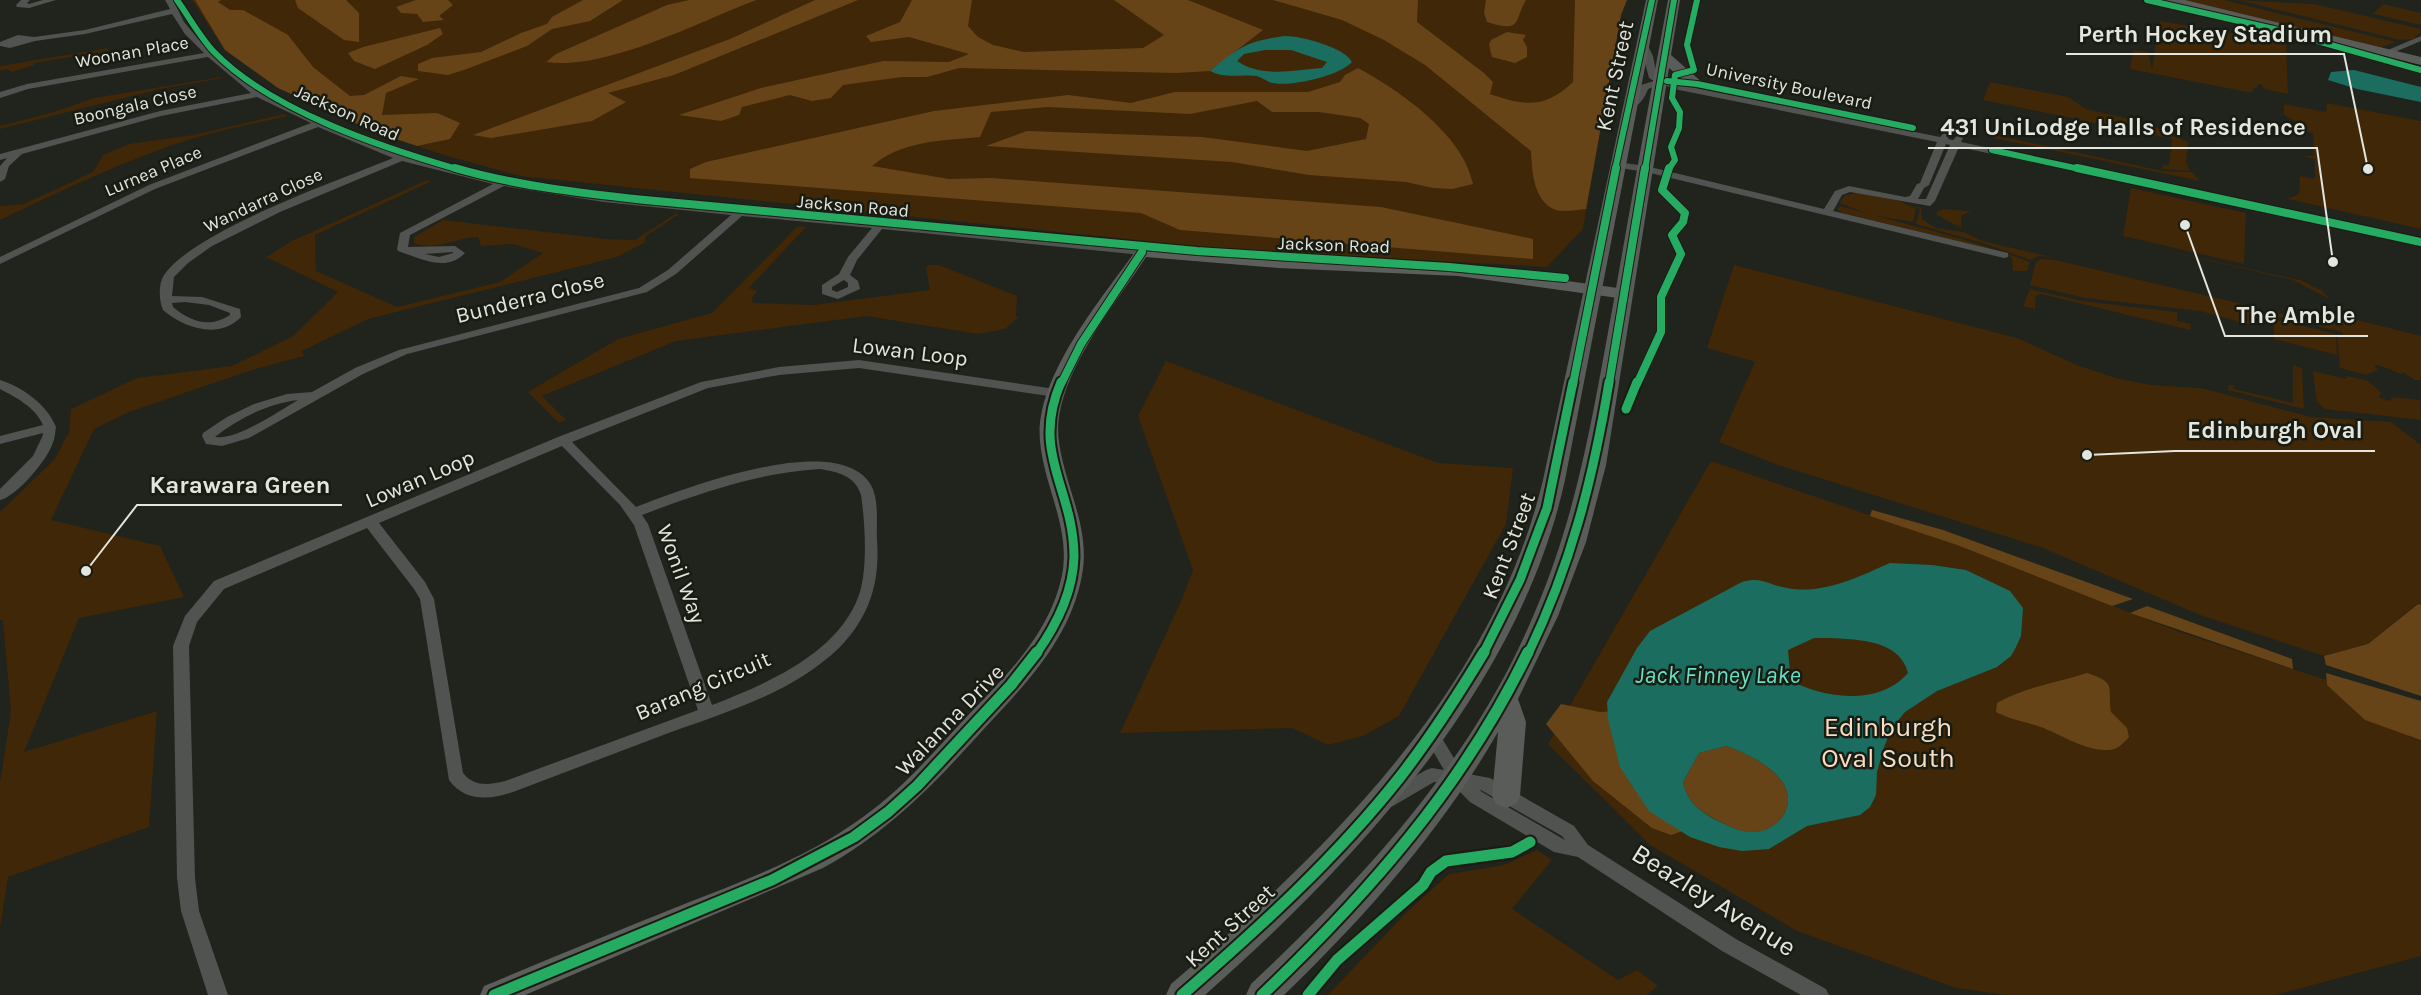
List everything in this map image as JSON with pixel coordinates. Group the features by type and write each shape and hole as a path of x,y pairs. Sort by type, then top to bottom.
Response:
{"main road":[{"name":"Kent Street","path":"1182,995 1233,952 1292,895 1374,808 1431,734 1487,648 1528,561 1547,508 1562,447 1652,0"},
{"name":"Kent Street","path":"1262,995 1364,891 1457,778 1505,700 1544,625 1585,516 1674,0"},
{"path":"2169,0 2327,38 2421,67"},
{"path":"2388,55 2421,61"},
{"path":"1665,57 1697,84"},
{"path":"1505,700 1513,722 1506,796"}],"street":[{"path":"26,0 20,5 29,6 52,0"},
{"name":"Jackson Road","path":"169,0 173,11 208,55 258,94 315,125 401,158 500,184 604,199 1142,252 1278,263 1458,271 1625,294"},
{"path":"34,39 85,32 173,11"},
{"path":"2388,55 2418,44 2418,40"},
{"name":"Kent Street","path":"1642,42 1649,56 1653,78 1661,81"},
{"name":"Woonan Place","path":"0,94 27,87 208,55"},
{"name":"Kent Street","path":"1629,106 1641,97 1644,87 1661,81"},
{"name":"University Boulevard","path":"1661,81 1697,84 2420,241"},
{"name":"University Boulevard","path":"1661,81 1674,86 1944,137"},
{"name":"Woonan Place","path":"0,101 16,99 62,82"},
{"name":"Boongala Close","path":"0,158 160,114 258,94"},
{"name":"Lurnea Place","path":"3,259 152,187 315,125"},
{"path":"1905,200 1914,198 1920,186 1924,184 1944,137"},
{"path":"1827,213 1838,193 1845,190 1860,190 1919,204 1930,201 1957,140"},
{"path":"0,178 5,165 20,151"},
{"name":"Wandarra Close","path":"166,300 168,278 184,258 255,220 401,158"},
{"path":"1617,165 1646,169 2004,255"},
{"path":"412,251 402,249 405,233 500,184"},
{"name":"Bunderra Close","path":"315,396 296,395 272,402 219,427 208,436 211,441 232,440 315,396 359,371 403,352 643,290 672,272 740,212"},
{"path":"844,276 852,259 880,225"},
{"name":"Walanna Drive","path":"494,995 777,878 831,850 875,823 1003,695 1042,647 1061,610 1072,574 1072,537 1048,437 1048,421 1055,393 1142,252"},
{"path":"203,298 236,311 235,317 228,323 202,327 174,314 166,308 166,300 203,298"},
{"name":"Lowan Loop","path":"218,995 190,911 186,878 181,646 190,620 219,585 669,396 705,385 818,366 859,364 1055,393"},
{"path":"0,384 35,405 49,422 50,427 46,445 41,453 0,496"},
{"path":"0,440 50,427"},
{"name":"Wonil Way","path":"563,440 634,513 646,534 707,713"},
{"name":"Barang Circuit","path":"371,523 420,586 426,599 455,775 467,789 496,790 707,713 797,671 833,644 857,615 871,586 873,564 864,486 849,472 833,468 774,467 634,513"},
{"name":"Beazley Avenue","path":"1431,734 1457,778 1476,797 1560,847 1582,850"},
{"name":"Beazley Avenue","path":"1374,808 1432,776 1484,783 1568,831 1582,850 1729,945 1819,995"}],"green space":[{"path":"192,0 1627,0 1621,15 1583,229 1547,267 1224,249 520,176 444,155 375,132 278,88 225,50"},
{"path":"2182,0 2224,0 2396,42 2382,47 2365,45"},
{"path":"2237,0 2314,4 2421,29 2421,32 2413,39 2400,40"},
{"path":"2383,4 2421,13 2421,25 2373,14"},
{"path":"2160,21 2259,38 2268,36 2286,40 2288,94 2264,89 2258,84 2257,88 2253,88 2253,92 2247,92 2130,69 2133,50 2148,52 2152,69"},
{"path":"108,48 108,51 34,63 34,65 12,72 7,69 0,71 0,66"},
{"path":"223,78 160,89 0,129 0,126 54,112 94,98"},
{"path":"1990,82 2068,97 2086,109 2147,123 2188,142 2186,163 2190,171 2161,169 2164,165 2169,165 2172,139 1983,100"},
{"path":"2327,103 2421,121 2421,229 2288,199 2299,194 2300,176 2315,179 2315,159 2303,156 2314,156 2313,133 2298,130 2298,123 2284,115 2284,104 2326,112"},
{"path":"284,114 288,116 206,135 144,155 0,220 0,206 24,204 93,172 103,155 129,144 193,135"},
{"path":"1994,135 2163,171 2192,172 2200,181 1993,138"},
{"path":"427,180 430,182 315,235 316,271 397,307 500,282 543,253 513,244 481,246 478,237 430,246 414,243 414,237 443,220 607,239 635,240 675,214 679,214 646,236 644,243 617,257 368,319 302,351 304,356 252,370 129,412 94,429 51,520 160,546 184,597 79,618 24,752 157,711 149,827 8,877 0,928 0,783 11,712 3,621 0,620 0,512 55,459 69,432 71,409 137,378 232,366 293,336 338,292 266,257 292,241"},
{"path":"2131,188 2246,213 2244,264 2123,236"},
{"path":"1859,193 1899,201 1916,209 1913,222 1871,215 1840,203 1845,195"},
{"path":"1905,204 1921,208 1922,219 1936,228 1964,232 1982,241 2052,257 2039,256 2030,260 1989,245 1916,224 1920,209"},
{"path":"1840,206 1960,238 2007,253 2030,262 2027,271 2013,271 2012,258 1999,251 1843,213 1837,209"},
{"path":"1943,209 1971,211 1961,216 1961,228 1937,215 1937,212"},
{"path":"798,226 806,227 749,288 757,291 752,298 753,303 814,305 930,290 926,268 929,265 939,265 1017,296 1016,316 1019,317 1005,329 978,334 866,316 676,341 542,396 566,420 559,423 528,392 618,339 712,313"},
{"path":"2126,242 2300,280 2321,290 2331,300 2293,280"},
{"path":"2041,259 2055,260 2255,307 2254,326 2200,311 2085,298 2030,285 2036,262"},
{"path":"1734,265 2017,338 2079,366 2120,379 2151,385 2201,388 2311,417 2391,422 2421,445 2421,605 2417,604 2368,644 2324,656 2200,615 2043,548 1778,465 1719,442 1755,362 1707,348"},
{"path":"2030,289 2082,301 2177,312 2177,321 2191,324 2190,330 2041,294 2036,296 2035,309 2023,306"},
{"path":"2273,312 2311,319 2339,314 2421,336 2421,380 2415,380 2403,372 2402,374 2374,365 2378,370 2366,375 2340,368 2337,334 2343,335 2342,332 2274,316"},
{"path":"2274,319 2336,334 2337,355 2274,339"},
{"path":"1166,361 1438,463 1513,468 1506,524 1399,716 1363,736 1328,745 1292,728 1120,733 1182,599 1193,570 1138,416"},
{"path":"2293,365 2302,368 2304,409 2228,390 2229,384 2234,386 2234,389 2293,403"},
{"path":"2313,371 2346,379 2346,376 2366,380 2381,392 2379,397 2390,401 2393,397 2420,400 2421,420 2325,409 2317,402"},
{"name":"Edinburgh Oval South","path":"1711,461 1957,545 2177,631 2421,711 2421,956 2276,995 2006,995 1956,988 1797,931 1650,845 1548,744"},
{"path":"1537,850 1552,860 1512,909 1618,980 1637,970 1658,986 1647,995 1328,995 1406,913 1449,874 1504,865"}],"shaded area":[{"path":"195,0 221,0 218,2 230,10 243,10 288,35 313,67 350,96 364,95 401,76 419,79 386,93 382,115 437,113 460,123 450,139 417,146 375,132 278,88 225,50"},
{"path":"295,0 346,0 359,13 359,42 344,40 298,8"},
{"path":"416,0 448,0 453,5 439,16 444,20 423,22 417,14 401,13 396,7"},
{"path":"583,0 623,0 590,21 552,29 527,46 464,70 448,75 418,71 418,64 432,58 481,52 521,33 547,24 552,17"},
{"path":"689,0 756,0 652,43 623,52 570,63 546,62 556,54 667,5"},
{"path":"815,0 858,0 674,75 608,93 626,102 592,121 491,138 473,135 730,39"},
{"path":"912,0 972,0 968,26 978,37 993,45 1024,52 1143,48 1164,35 1114,0 1188,0 1263,30 1210,71 1176,73 959,68 927,77 902,77 843,85 831,98 812,101 790,95 742,107 739,115 721,121 679,115 761,88 883,61 949,62 969,54 909,37 871,42 866,36 900,22"},
{"path":"1273,0 1418,0 1417,22 1484,73 1493,82 1490,94 1514,101 1534,103 1553,97 1573,82 1575,0 1627,0 1621,15 1586,209 1559,211 1548,206 1535,185 1531,151 1425,65 1384,40 1342,20"},
{"path":"1486,0 1526,0 1515,23 1512,26 1506,26 1487,22 1484,13"},
{"path":"440,28 443,34 427,45 375,69 354,61 348,53 363,47"},
{"path":"1507,32 1526,35 1523,40 1527,47 1527,57 1515,63 1492,57 1489,45 1491,40"},
{"path":"1358,68 1410,102 1443,131 1457,148 1467,166 1473,184 1452,189 1433,188 1406,182 1309,175 1232,162 986,146 1027,131 1202,137 1307,151 1366,139 1369,124 1360,118 1319,112 1272,112 1257,101 1190,114 1048,107 991,112 980,137 910,146 884,157 872,166 949,179 991,178 1381,207 1533,239 1533,259 1180,230 1141,213 690,178 690,169 706,162 934,111 1068,95 1131,103 1175,92 1308,92 1340,82 1345,75"},
{"path":"1872,510 1943,530 2133,599 2112,606 1957,545 1870,516"},
{"path":"2418,604 2421,605 2421,696 2326,665 2324,656 2368,644"},
{"path":"2147,606 2292,659 2293,669 2130,613"},
{"path":"2087,673 2107,683 2110,691 2111,712 2127,728 2129,737 2116,748 2106,750 2088,747 2044,728 1996,712 1997,703 2008,698 2030,689"},
{"path":"2326,673 2421,701 2421,740 2365,720 2327,685"},
{"path":"1561,704 1600,712 1636,710 1688,829 1671,835 1652,828 1593,781 1546,724"},
{"path":"1726,746 1762,763 1771,769 1784,784 1788,800 1787,808 1778,821 1765,830 1749,832 1736,829 1703,812 1687,795 1683,782 1699,753"}],"water":[{"path":"1285,36 1321,43 1332,47 1352,62 1326,76 1281,84 1256,76 1227,76 1210,71 1244,46","holes":["1265,50 1291,50 1327,62 1322,68 1278,72 1257,70 1237,61 1244,54"]},
{"path":"2354,70 2421,87 2421,102 2357,89 2328,80 2331,72"},
{"name":"Jack Finney Lake","path":"1890,563 1932,565 1966,570 2010,591 2023,608 2021,636 2011,656 1997,667 1937,691 1905,712 1892,728 1884,747 1877,772 1876,795 1870,807 1860,815 1807,826 1769,849 1742,851 1719,847 1690,837 1649,811 1620,767 1608,719 1607,702 1637,648 1650,631 1749,580 1760,580 1780,587 1800,590 1814,589 1853,579","holes":["1814,638 1854,639 1882,645 1903,661 1908,673 1897,683 1883,690 1854,696 1823,693 1795,683 1790,672 1788,650","1726,746 1762,763 1771,769 1784,784 1787,792 1787,808 1778,821 1765,830 1749,832 1736,829 1703,812 1687,795 1683,782 1699,753"]}],"cycle path":[{"path":"177,0 214,52 260,89 330,124 391,150 489,178 563,191 645,200 1197,251 1449,267 1565,278"},
{"path":"1182,995 1296,892 1350,836 1400,777 1446,715 1486,649 1520,580 1547,508 1554,480 1652,0"},
{"path":"1262,995 1320,940 1374,882 1424,820 1470,756 1511,687 1546,616 1574,542 1595,465 1674,0"},
{"path":"1626,409 1651,349 1661,332 1661,297 1681,254 1672,235 1683,222 1685,213 1662,190 1668,170 1675,160 1671,147 1679,128 1680,112 1672,98 1675,75 1694,70 1687,45 1697,0"},
{"path":"2147,0 2274,29 2421,70"},
{"path":"1667,81 1697,84 1913,128"},
{"path":"1992,150 2421,242"},
{"path":"494,995 772,880 854,837 903,800 1025,669 1038,652 1058,616 1072,575 1074,558 1071,524 1049,441 1049,420 1056,395 1081,344 1142,252"},
{"path":"1308,995 1337,960 1423,885 1431,872 1446,861 1512,852 1530,842"}],"place":[{"name":"Perth Hockey Stadium","path":"2368,169"},
{"name":"The Amble","path":"2185,225"},
{"name":"431 UniLodge Halls of Residence","path":"2333,262"},
{"name":"Edinburgh Oval","path":"2087,455"},
{"name":"Karawara Green","path":"86,571"}]}
